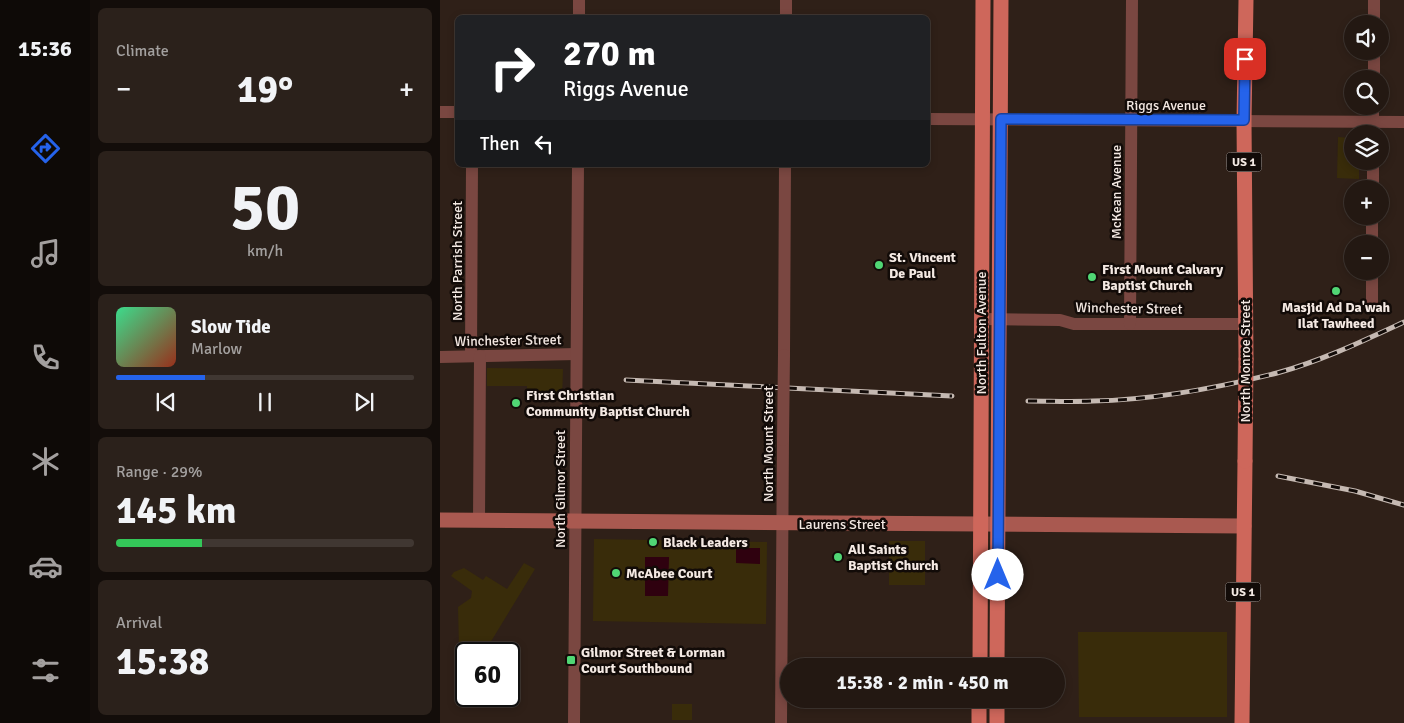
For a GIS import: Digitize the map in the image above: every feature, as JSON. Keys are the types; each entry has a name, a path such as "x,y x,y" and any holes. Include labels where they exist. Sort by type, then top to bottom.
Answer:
{"main road":[{"name":"North Fulton Avenue","path":"980,658 983,0"},
{"name":"North Fulton Avenue","path":"997,658 1001,0"},
{"name":"North Monroe Street","path":"1242,723 1246,359 1244,120 1246,0"},
{"path":"979,723 980,708"},
{"path":"997,708 997,723"}],"street":[{"path":"579,0 579,15"},
{"path":"786,0 786,15"},
{"name":"McKean Avenue","path":"1130,324 1132,0"},
{"path":"1374,0 1374,15"},
{"path":"440,112 455,112"},
{"name":"Riggs Avenue","path":"930,119 1244,120 1344,126"},
{"name":"Riggs Avenue","path":"1388,125 1404,122"},
{"name":"North Parrish Street","path":"472,167 479,521"},
{"name":"North Gilmor Street","path":"574,723 578,167"},
{"name":"North Mount Street","path":"781,723 785,167"},
{"path":"1372,280 1372,304"},
{"name":"Winchester Street","path":"982,319 1060,320 1074,324 1246,324"},
{"name":"Winchester Street","path":"440,357 576,354"},
{"name":"Laurens Street","path":"440,520 1244,526"}],"shaded area":[{"path":"1338,137 1344,137 1344,170 1359,170 1359,179 1337,178"},
{"path":"487,368 563,369 562,400 527,400 527,386 487,386"},
{"path":"594,539 767,542 766,624 593,621"},
{"path":"889,541 925,541 925,585 889,585"},
{"path":"736,548 760,548 760,564 736,563"},
{"path":"645,557 669,557 668,596 645,596"},
{"path":"524,563 535,569 491,642 459,642 458,607 471,598 472,591 451,576 454,572 464,568 483,580 486,576 507,589"},
{"path":"1078,632 1227,632 1227,717 1079,717"},
{"path":"672,704 692,704 692,720 672,720"}],"railway":[{"path":"1028,401 1116,400 1185,392 1232,384 1310,363 1404,322"},
{"path":"626,380 952,396"},
{"path":"1278,476 1355,491 1404,505"}],"place":[{"name":"St. Vincent De Paul","path":"879,265"},
{"name":"First Mount Calvary Baptist Church","path":"1092,277"},
{"name":"Masjid Ad Da'wah Ilat Tawheed","path":"1336,291"},
{"name":"First Christian Community Baptist Church","path":"516,403"},
{"name":"Black Leaders","path":"653,542"},
{"name":"All Saints Baptist Church","path":"838,557"},
{"name":"McAbee Court","path":"616,573"},
{"name":"Gilmor Street & Lorman Court Southbound","path":"571,660"}],"route":[{"path":"998,575 1001,119 1244,120 1245,59"}]}
